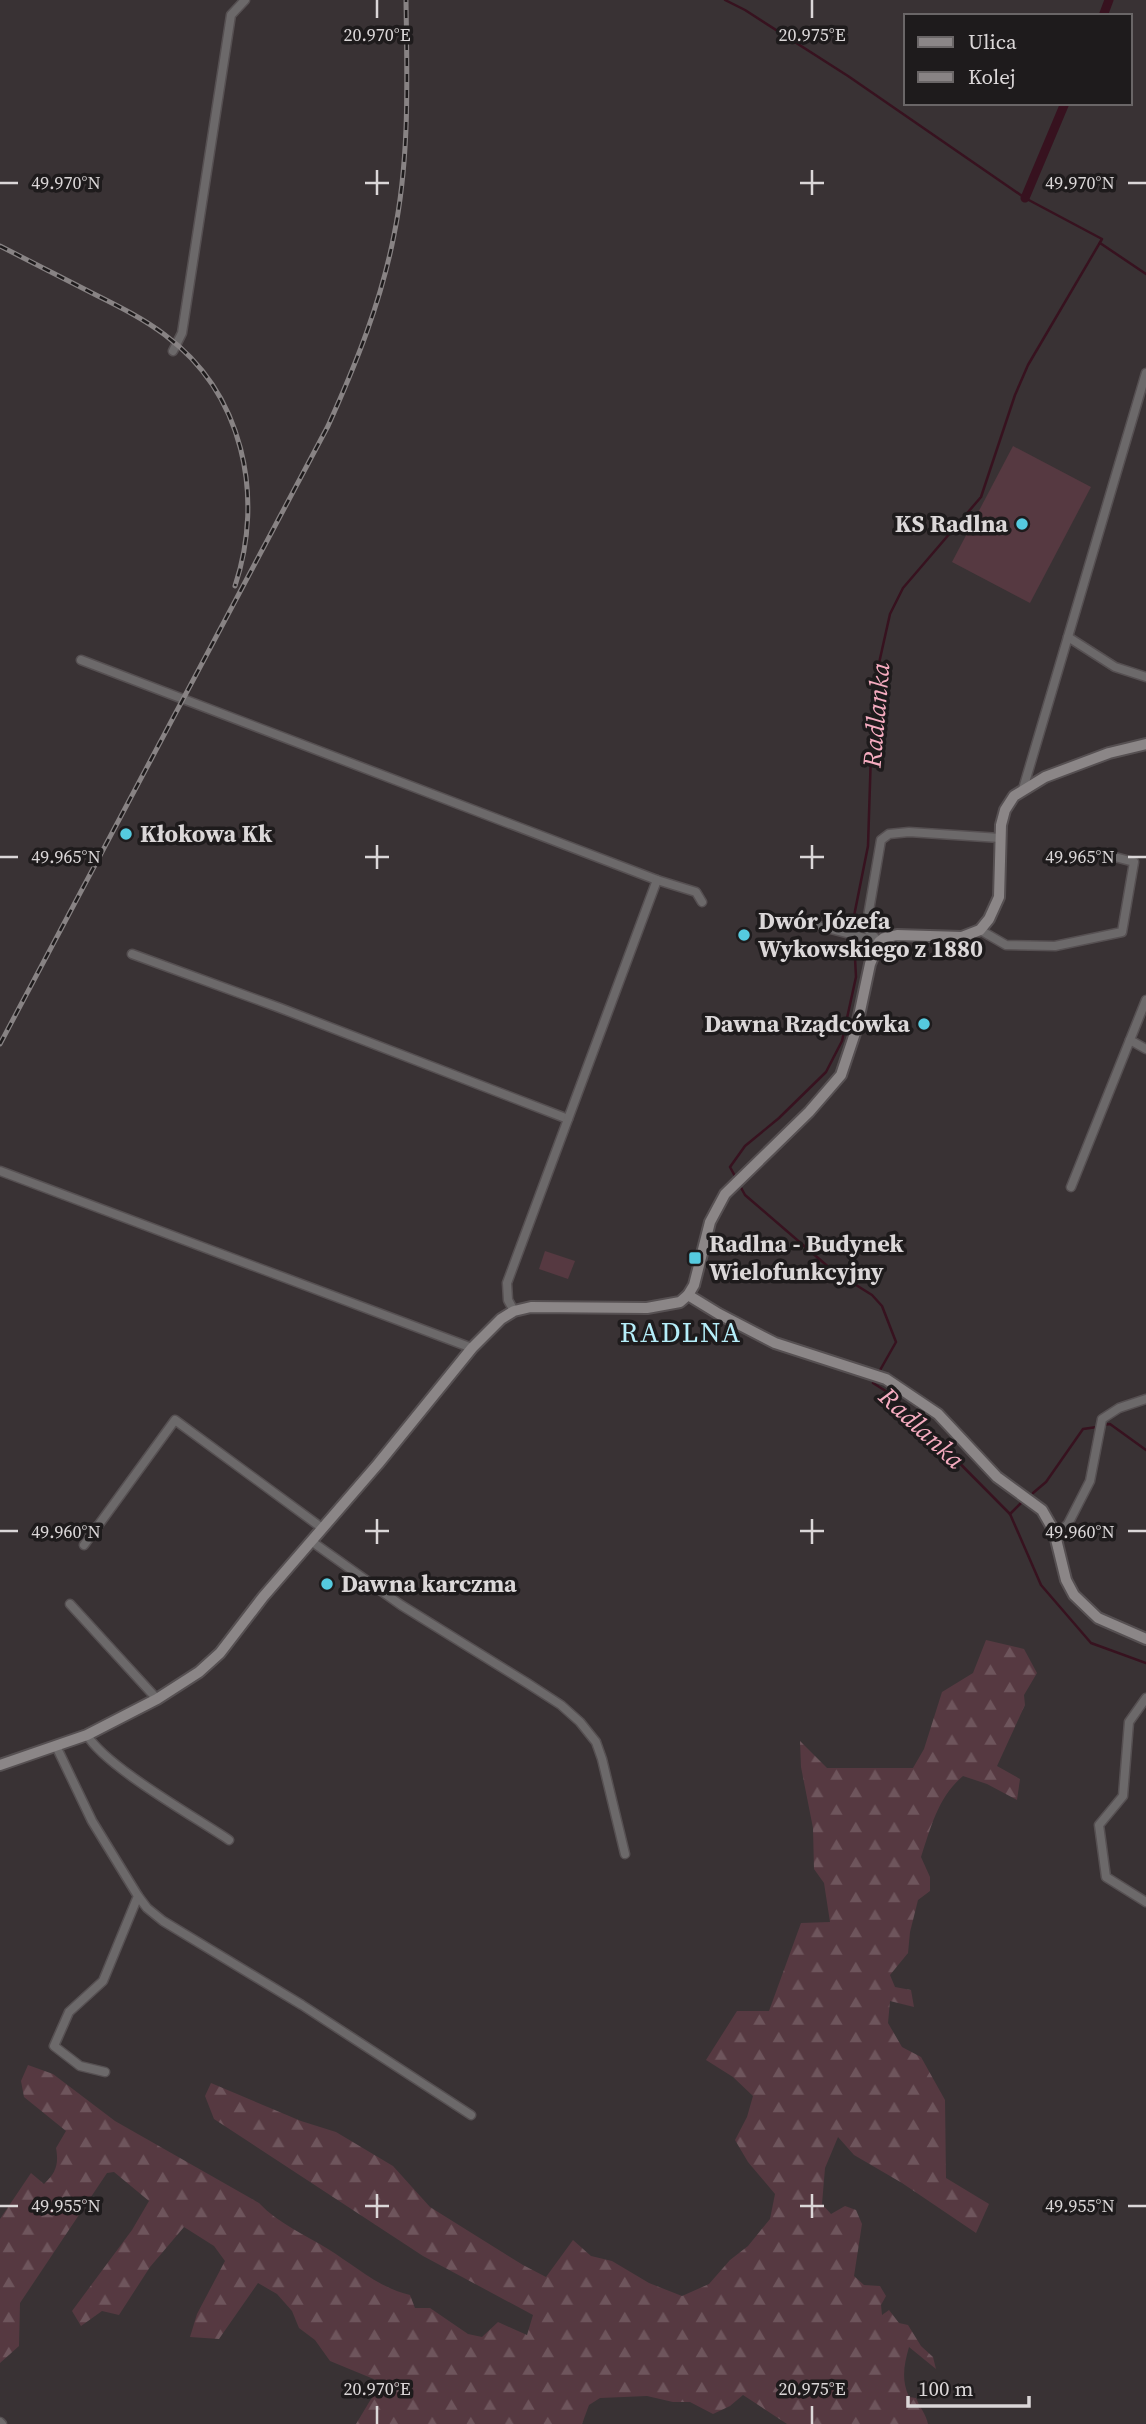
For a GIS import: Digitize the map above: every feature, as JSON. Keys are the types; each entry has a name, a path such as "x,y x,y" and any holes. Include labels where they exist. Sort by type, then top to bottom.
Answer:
{"street":[{"path":"173,351 182,333 231,15 245,0"},
{"path":"1023,789 1146,373"},
{"path":"1068,637 1115,667 1146,677"},
{"path":"81,660 657,880 696,892 702,901"},
{"path":"0,1765 86,1735 157,1699 200,1672 220,1653 263,1597 378,1464 472,1348 501,1319 514,1311 548,1306 647,1308 680,1302 688,1295 694,1285 710,1222 719,1203 731,1186 809,1112 841,1075 856,1030 870,964 879,942 897,935 962,937 980,930 989,919 999,897 1000,838 1005,810 1014,796 1045,777 1109,753 1146,744"},
{"path":"879,942 866,929 881,840 889,834 909,832 1000,838"},
{"path":"980,930 1006,945 1055,946 1122,932 1134,862 1111,856"},
{"path":"514,1311 508,1300 507,1283 657,880"},
{"path":"820,926 854,933 879,942"},
{"path":"132,954 568,1119"},
{"path":"1071,1187 1146,1000"},
{"path":"1130,1040 1146,1049"},
{"path":"0,1171 472,1348"},
{"path":"688,1295 775,1343 877,1376 938,1414 997,1476 1042,1510 1054,1531 1066,1580 1074,1595 1098,1618 1146,1639"},
{"path":"1054,1531 1063,1529 1068,1524 1090,1481 1102,1419 1119,1408 1146,1399"},
{"path":"84,1545 176,1420 322,1528"},
{"path":"311,1541 401,1605 527,1682 561,1705 580,1722 596,1742 602,1759 625,1854"},
{"path":"70,1604 157,1699"},
{"path":"1146,1698 1129,1722 1123,1796 1099,1825 1106,1877 1146,1902"},
{"path":"86,1735 96,1749 134,1778 229,1840"},
{"path":"56,1746 92,1821 147,1908 163,1922 302,2005 471,2115"},
{"path":"105,2072 80,2066 54,2046 69,2011 103,1981 138,1896"}],"green space":[{"name":"KS Radlna","path":"1013,446 1091,487 1030,603 952,562"},
{"path":"545,1251 575,1261 568,1279 539,1269"},
{"path":"986,1640 1024,1649 1037,1673 1024,1695 1025,1705 997,1766 1020,1779 1017,1800 987,1784 963,1776 941,1803 921,1857 930,1877 930,1891 918,1900 908,1953 890,1975 895,1987 911,1990 914,2007 890,2001 888,2023 902,2047 921,2057 945,2100 946,2178 989,2204 976,2233 902,2183 854,2155 838,2137 825,2168 822,2204 831,2214 845,2206 856,2210 862,2224 854,2276 864,2285 880,2286 886,2296 881,2305 882,2315 889,2310 899,2323 908,2325 921,2346 933,2357 936,2369 909,2347 904,2372 909,2397 916,2398 928,2424 787,2424 743,2395 730,2406 713,2414 690,2402 673,2402 647,2396 600,2398 589,2405 582,2424 356,2424 374,2394 376,2380 330,2361 315,2340 299,2328 292,2311 277,2294 258,2283 219,2339 190,2337 197,2314 225,2261 214,2246 184,2227 150,2267 119,2315 102,2311 81,2326 72,2311 132,2230 149,2201 114,2172 107,2173 20,2303 19,2346 0,2363 0,2219 31,2173 44,2184 51,2176 57,2164 56,2148 66,2131 24,2097 21,2081 28,2065 53,2074 115,2121 259,2203 283,2223 377,2282 410,2295 415,2308 430,2308 468,2334 482,2337 498,2322 527,2335 533,2315 423,2256 214,2119 205,2096 211,2083 301,2121 336,2132 393,2166 430,2207 546,2277 573,2240 591,2256 612,2261 649,2283 682,2296 709,2284 730,2260 748,2246 770,2219 775,2194 748,2162 735,2140 747,2117 753,2096 733,2077 706,2060 737,2011 769,2011 801,1923 830,1922 824,1883 814,1869 813,1828 801,1767 800,1741 827,1768 913,1768 924,1749 942,1692 973,1673"}],"waterway":[{"name":"Radlanka","path":"725,0 848,76 1025,198 1102,239 1028,365 1015,395 981,497 903,588 890,614 873,690 868,846 853,921 854,932"},
{"path":"1104,14 1109,0"},
{"path":"1025,198 1064,105"},
{"path":"1100,243 1146,274"},
{"name":"Radlanka","path":"736,1178 730,1167 745,1146 779,1118 826,1072 842,1041 856,977 854,939"},
{"name":"Radlanka","path":"739,1184 745,1195 832,1270 872,1295 882,1306 896,1342 879,1372"},
{"path":"876,1378 873,1383 892,1395 1010,1514 1041,1585 1091,1643 1146,1663"},
{"path":"1103,1425 1110,1424 1146,1450"},
{"path":"1033,1493 1046,1482 1083,1429 1097,1427"},
{"path":"1010,1514 1021,1503"}],"railway":[{"path":"0,1044 328,426 358,356 389,260 399,206 406,118 406,0"},
{"path":"0,246 149,324 192,359 213,386 229,416 240,448 247,482 248,517 244,552 235,586"}],"place":[{"name":"KS Radlna","path":"1022,524"},
{"name":"Kłokowa Kk","path":"126,834"},
{"name":"Dwór Józefa Wykowskiego z 1880","path":"744,935"},
{"name":"Dawna Rządcówka","path":"924,1024"},
{"name":"Radlna - Budynek Wielofunkcyjny","path":"695,1258"},
{"name":"Dawna karczma","path":"327,1584"}],"district":[{"name":"RADLNA","path":"681,1332"}]}
